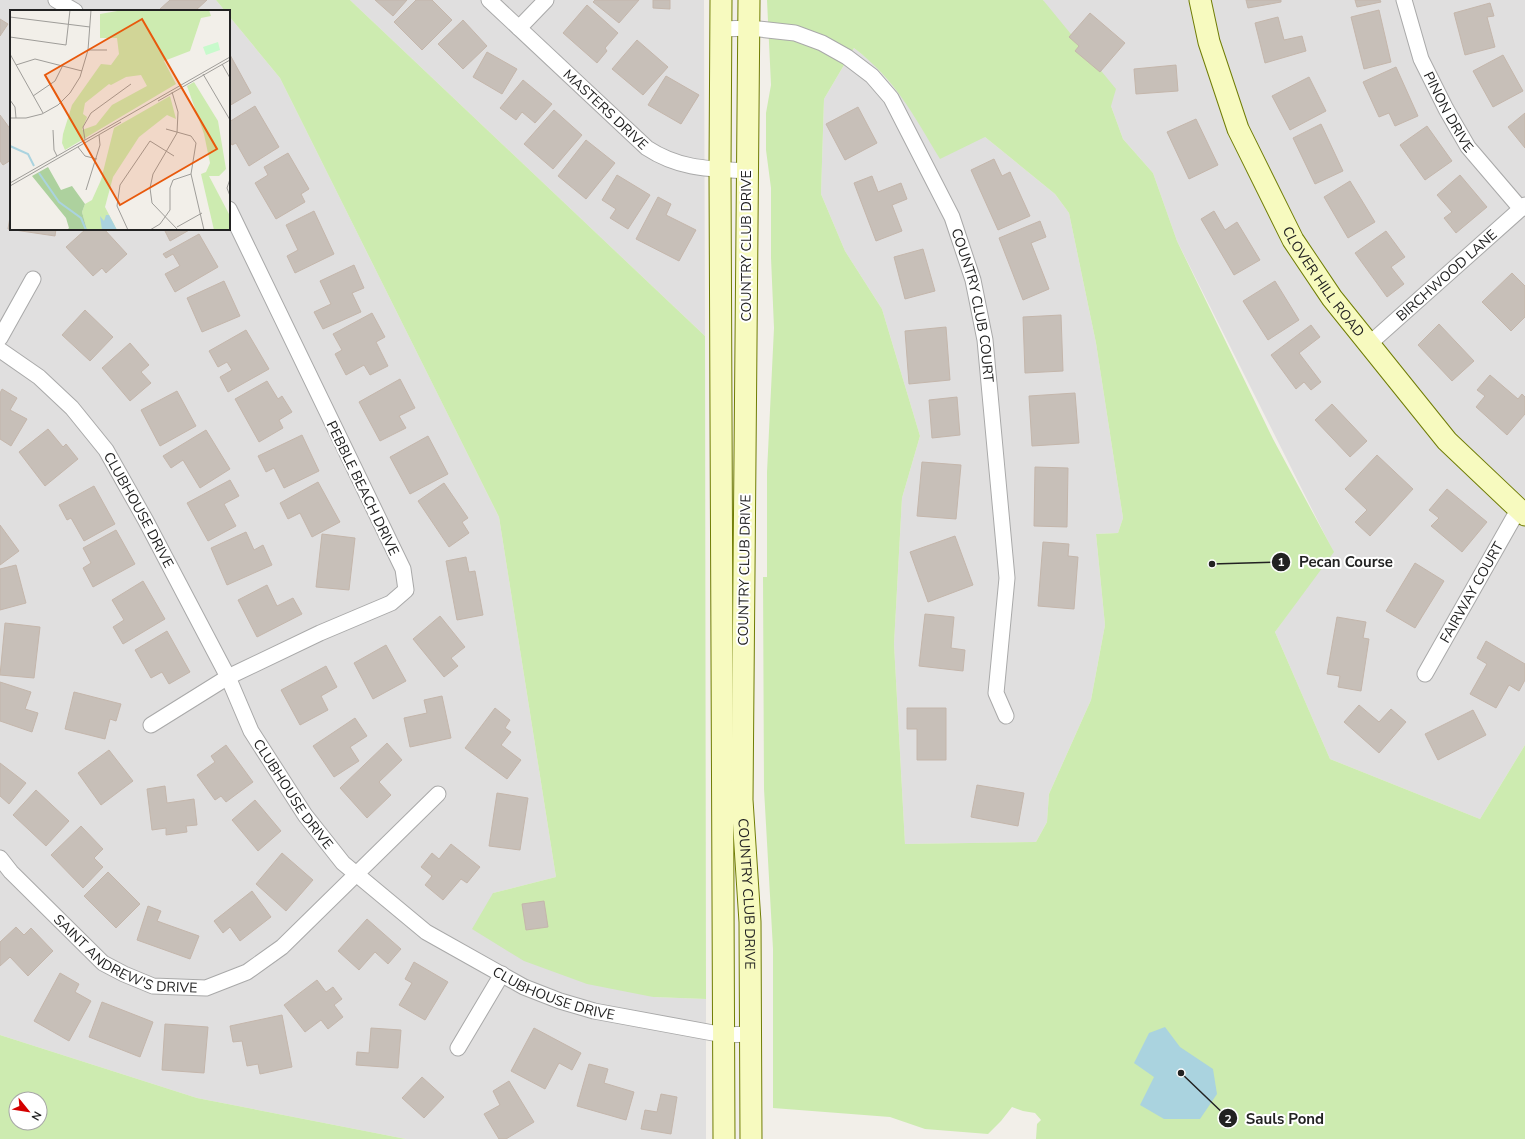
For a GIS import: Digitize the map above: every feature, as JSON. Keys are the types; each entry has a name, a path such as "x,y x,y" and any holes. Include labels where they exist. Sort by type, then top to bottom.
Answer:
{"main road":[{"name":"COUNTRY CLUB DRIVE","path":"721,0 720,170 724,1139"},
{"name":"COUNTRY CLUB DRIVE","path":"749,0 750,28 747,171 742,800 750,922 751,1139"},
{"name":"CLOVER HILL ROAD","path":"1200,0 1209,42 1238,129 1293,240 1332,298 1368,345 1447,441 1521,513"}],"street":[{"name":"MASTERS DRIVE","path":"489,0 647,148 662,158 683,166 747,171"},
{"path":"519,28 546,0"},
{"name":"PINON DRIVE","path":"1404,0 1421,59 1446,109 1468,147 1523,207"},
{"name":"COUNTRY CLUB COURT","path":"722,30 750,28 795,33 822,43 847,57 872,76 891,98 952,218 973,280 985,340 1007,578 996,693 1006,716"},
{"name":"BIRCHWOOD LANE","path":"1368,345 1523,207"},
{"name":"PEBBLE BEACH DRIVE","path":"228,677 320,633 391,603 406,590 403,569 230,211"},
{"path":"0,338 33,279"},
{"name":"CLUBHOUSE DRIVE","path":"0,350 39,377 72,408 106,450 146,521 228,677 251,731 300,808 343,863 426,932 524,987 560,1001 594,1011 724,1035 751,1034"},
{"name":"FAIRWAY COURT","path":"1425,674 1521,513"},
{"path":"151,725 228,677"},
{"name":"SAINT ANDREW'S DRIVE","path":"0,858 6,876 104,963 124,974 153,986 186,989 206,988 248,972 282,947 438,794"},
{"path":"458,1048 502,974"}],"shaded area":[{"path":"0,0 216,0 224,10 10,10 10,230 230,230 230,17 280,78 499,517 556,877 493,893 653,997 706,999 706,1139 406,1139 197,1098 0,1035"},
{"path":"350,0 704,0 705,336"},
{"path":"1043,0 1525,0 1525,745 1480,819 1330,759 1275,632 1333,551 1177,241 1153,173 1123,139 1111,106"},
{"path":"854,48 873,63 902,96 985,137 1055,194 1069,213 1096,343 1123,518 1118,533 1096,534 1105,625 1091,700 1049,794 1047,822 1036,842 905,844 894,644 902,498 920,436 882,309 845,251 821,194 824,99"}],"green space":[{"path":"216,0 350,0 705,336 706,999 653,997 587,984 524,961 472,929 493,893 556,877 499,517 280,78 230,17 230,10 224,10"},
{"path":"767,0 1043,0 1116,89 1111,106 1123,139 1153,173 1177,241 1273,439 1334,552 1275,632 1330,759 1480,819 1525,745 1525,1139 1036,1139 1037,1124 1041,1120 1035,1113 1012,1107 988,1134 925,1129 890,1117 773,1108 773,949 764,789 763,577 767,577 767,472 774,328 771,258 771,188 766,150 766,113 771,85","holes":["854,48 882,73 903,99 940,159 985,137 1055,194 1069,213 1096,343 1123,518 1118,533 1096,534 1105,625 1091,700 1049,794 1047,822 1036,842 905,844 894,644 902,498 920,436 882,309 845,251 821,194 824,99"]},
{"path":"0,1035 197,1098 406,1139 0,1139"}],"water":[{"path":"1165,1027 1180,1047 1213,1069 1217,1094 1200,1119 1164,1119 1140,1105 1154,1077 1134,1063 1149,1033"}],"building":[{"path":"170,0 207,0 196,10 160,9"},
{"path":"375,0 407,0 393,16"},
{"path":"416,0 432,0 452,20 422,50 394,22"},
{"path":"595,0 639,0 619,23 593,2"},
{"path":"653,0 670,0 670,9 653,8"},
{"path":"1246,0 1281,0 1281,2 1248,8"},
{"path":"1355,0 1380,0 1381,2 1357,7"},
{"path":"1490,3 1494,16 1487,17 1495,47 1465,55 1454,13"},
{"path":"587,5 618,33 605,48 607,51 597,63 563,33"},
{"path":"1379,10 1391,62 1364,69 1351,17"},
{"path":"1090,13 1125,43 1100,72 1075,51 1079,46 1069,37"},
{"path":"1278,17 1284,40 1302,36 1306,51 1265,63 1255,23"},
{"path":"0,19 8,24 0,36"},
{"path":"463,20 487,46 463,69 438,44"},
{"path":"637,40 668,67 643,95 612,69"},
{"path":"487,52 517,69 502,94 473,77"},
{"path":"230,55 251,93 230,105"},
{"path":"1503,55 1523,91 1493,107 1473,71"},
{"path":"1176,65 1178,91 1136,94 1134,69"},
{"path":"1396,67 1418,116 1395,126 1389,113 1379,117 1363,82"},
{"path":"666,76 699,95 681,124 648,105"},
{"path":"1309,77 1326,111 1290,130 1272,96"},
{"path":"523,80 552,104 535,123 522,112 516,120 500,108"},
{"path":"255,106 279,147 249,166 236,143 232,145 230,142 230,121"},
{"path":"858,107 877,143 845,160 826,124"},
{"path":"554,110 582,135 553,169 524,144"},
{"path":"1525,113 1525,148 1508,127"},
{"path":"0,115 10,129 10,161 3,165 0,161"},
{"path":"1196,119 1218,165 1189,179 1167,132"},
{"path":"1321,124 1343,171 1315,184 1293,138"},
{"path":"1427,126 1452,161 1425,180 1400,145"},
{"path":"586,140 615,163 586,199 558,176"},
{"path":"288,153 309,189 301,194 305,202 276,219 255,183 268,175 264,167"},
{"path":"994,159 1002,176 1010,172 1030,216 998,230 971,170"},
{"path":"617,175 650,195 628,229 610,218 616,209 602,200"},
{"path":"1460,175 1487,207 1456,233 1444,218 1452,212 1437,195"},
{"path":"872,176 878,192 901,183 907,199 892,205 902,231 876,241 854,183"},
{"path":"1350,181 1375,222 1348,238 1324,197"},
{"path":"658,197 671,204 666,215 696,230 679,261 636,239"},
{"path":"314,211 334,254 295,273 287,256 298,250 286,225"},
{"path":"1214,211 1225,230 1237,222 1260,260 1234,275 1201,219"},
{"path":"10,217 10,229 8,229"},
{"path":"1040,221 1046,237 1031,243 1049,289 1023,300 999,238"},
{"path":"15,230 56,230 55,236"},
{"path":"85,230 105,230 127,254 106,273 102,268 93,276 66,247"},
{"path":"164,230 189,230 170,241"},
{"path":"1386,231 1405,257 1391,267 1404,284 1387,297 1355,253"},
{"path":"199,234 218,267 175,292 165,274 180,266 173,254 166,258 163,254"},
{"path":"923,249 935,291 905,299 894,257"},
{"path":"354,265 364,288 352,293 361,312 323,329 314,312 331,304 320,281"},
{"path":"1512,273 1525,286 1525,317 1511,331 1482,302"},
{"path":"224,281 240,316 202,332 187,298"},
{"path":"1275,281 1299,320 1268,340 1243,301"},
{"path":"85,310 113,337 90,361 62,335"},
{"path":"372,313 385,337 376,342 388,366 370,375 364,365 346,375 335,354 342,350 333,334"},
{"path":"1061,315 1063,371 1025,373 1023,317"},
{"path":"1439,324 1474,361 1452,381 1418,345"},
{"path":"1311,325 1320,337 1299,353 1321,382 1311,390 1304,382 1296,389 1271,355"},
{"path":"946,327 950,380 909,384 905,331"},
{"path":"246,330 269,369 228,392 220,377 232,370 227,362 218,367 209,351"},
{"path":"130,343 149,365 141,372 151,383 130,401 102,368"},
{"path":"1490,375 1518,399 1522,394 1525,397 1525,414 1507,435 1476,407 1485,396 1477,390"},
{"path":"400,379 415,408 399,416 406,428 380,441 359,402"},
{"path":"267,381 278,399 282,396 292,412 279,420 283,428 259,442 235,399"},
{"path":"2,389 17,398 10,410 27,419 11,446 0,439 0,393"},
{"path":"177,391 196,426 160,446 141,410"},
{"path":"1075,393 1079,443 1032,446 1029,396"},
{"path":"957,397 960,435 932,438 929,400"},
{"path":"1332,404 1367,441 1350,457 1315,420"},
{"path":"48,429 63,447 66,444 78,459 45,486 19,452"},
{"path":"206,430 230,469 200,488 183,460 171,468 163,456"},
{"path":"302,435 319,471 284,488 274,468 266,472 258,456"},
{"path":"428,436 448,474 410,494 390,457"},
{"path":"1377,455 1413,489 1370,536 1355,522 1367,510 1345,489"},
{"path":"922,462 961,465 956,519 917,516"},
{"path":"1035,467 1068,468 1067,527 1034,526"},
{"path":"230,480 239,496 224,504 236,526 208,541 187,503"},
{"path":"318,482 340,522 312,537 300,513 288,519 280,503"},
{"path":"444,483 468,518 462,522 469,533 449,547 418,501"},
{"path":"94,486 115,524 84,541 71,518 67,520 59,505"},
{"path":"1447,489 1487,522 1462,552 1431,526 1439,518 1429,510"},
{"path":"0,525 19,551 0,565"},
{"path":"116,530 135,564 93,587 83,568 91,563 83,548"},
{"path":"246,532 254,550 263,545 272,565 227,585 211,548"},
{"path":"322,534 355,538 349,590 316,587"},
{"path":"955,536 973,585 928,602 910,552"},
{"path":"1043,542 1069,544 1068,556 1078,557 1074,609 1038,606"},
{"path":"466,557 469,572 475,571 483,615 457,620 446,561"},
{"path":"1415,563 1444,581 1415,628 1386,611"},
{"path":"16,565 26,603 0,610 0,569"},
{"path":"143,581 165,619 123,644 113,627 124,620 112,600"},
{"path":"267,585 277,606 293,598 302,614 257,637 238,600"},
{"path":"925,614 954,617 951,648 965,650 963,671 919,666"},
{"path":"440,616 465,647 451,658 458,666 444,677 413,639"},
{"path":"1337,617 1366,622 1363,638 1369,639 1361,691 1338,687 1340,676 1327,674"},
{"path":"5,623 40,627 34,678 0,675"},
{"path":"167,631 190,672 169,684 162,672 151,678 135,650"},
{"path":"1486,641 1525,664 1525,680 1519,691 1509,685 1496,708 1470,694 1487,664 1477,658"},
{"path":"386,645 406,681 373,699 354,663"},
{"path":"326,666 337,687 321,696 328,710 300,725 281,690"},
{"path":"0,682 31,692 25,709 38,713 32,732 0,721"},
{"path":"74,692 121,704 116,721 110,719 105,739 65,729"},
{"path":"442,696 451,738 410,747 404,718 427,713 424,700"},
{"path":"1359,705 1379,722 1391,709 1406,722 1379,753 1344,722"},
{"path":"495,708 510,720 505,728 511,732 501,745 521,760 507,779 465,748"},
{"path":"907,708 946,708 946,760 917,760 917,729 907,729"},
{"path":"1473,710 1486,735 1438,760 1425,734"},
{"path":"355,718 367,736 350,747 359,761 334,777 313,746"},
{"path":"387,743 402,760 379,782 391,795 367,818 340,788"},
{"path":"226,745 253,782 226,802 221,796 215,800 197,775 215,762 211,756"},
{"path":"109,750 133,781 101,805 78,773"},
{"path":"0,763 26,783 9,804 0,796"},
{"path":"977,785 1024,793 1018,826 971,817"},
{"path":"165,786 167,803 194,799 197,825 186,826 187,832 166,835 166,828 152,830 147,789"},
{"path":"36,790 69,821 46,846 13,815"},
{"path":"497,793 528,798 520,850 489,846"},
{"path":"255,800 281,831 258,851 232,820"},
{"path":"81,826 103,849 94,858 103,867 83,888 51,855"},
{"path":"451,844 480,867 467,883 461,879 443,900 425,885 432,876 421,867 432,853 439,859"},
{"path":"282,853 313,880 286,911 256,884"},
{"path":"108,872 140,904 116,928 84,896"},
{"path":"252,891 271,917 240,941 230,927 223,933 214,921"},
{"path":"544,901 548,927 526,930 522,904"},
{"path":"148,906 161,911 157,921 199,936 190,959 137,940"},
{"path":"367,919 401,949 388,964 375,952 359,970 338,951"},
{"path":"16,927 24,935 31,928 53,951 28,976 10,957 0,966 0,942"},
{"path":"414,962 448,982 425,1020 399,1005 412,983 405,979"},
{"path":"60,973 79,984 75,992 91,1001 69,1041 34,1021"},
{"path":"317,980 326,992 333,987 342,999 334,1005 343,1017 328,1029 321,1020 305,1032 284,1005"},
{"path":"102,1002 153,1022 140,1057 89,1037"},
{"path":"282,1015 292,1067 260,1074 258,1064 247,1066 242,1041 233,1042 230,1026"},
{"path":"165,1024 208,1027 204,1073 162,1070"},
{"path":"371,1028 401,1030 398,1068 356,1065 357,1052 369,1053"},
{"path":"534,1028 581,1053 572,1070 559,1063 545,1089 511,1071"},
{"path":"589,1064 608,1069 604,1083 634,1092 626,1120 577,1106"},
{"path":"422,1077 444,1097 424,1118 402,1098"},
{"path":"509,1081 534,1122 506,1139 499,1139 484,1114 500,1105 493,1091"},
{"path":"661,1094 677,1097 671,1134 641,1129 645,1110 657,1112"}],"place":[{"name":"Pecan Course","path":"1212,564"},
{"name":"Sauls Pond","path":"1181,1073"}]}
